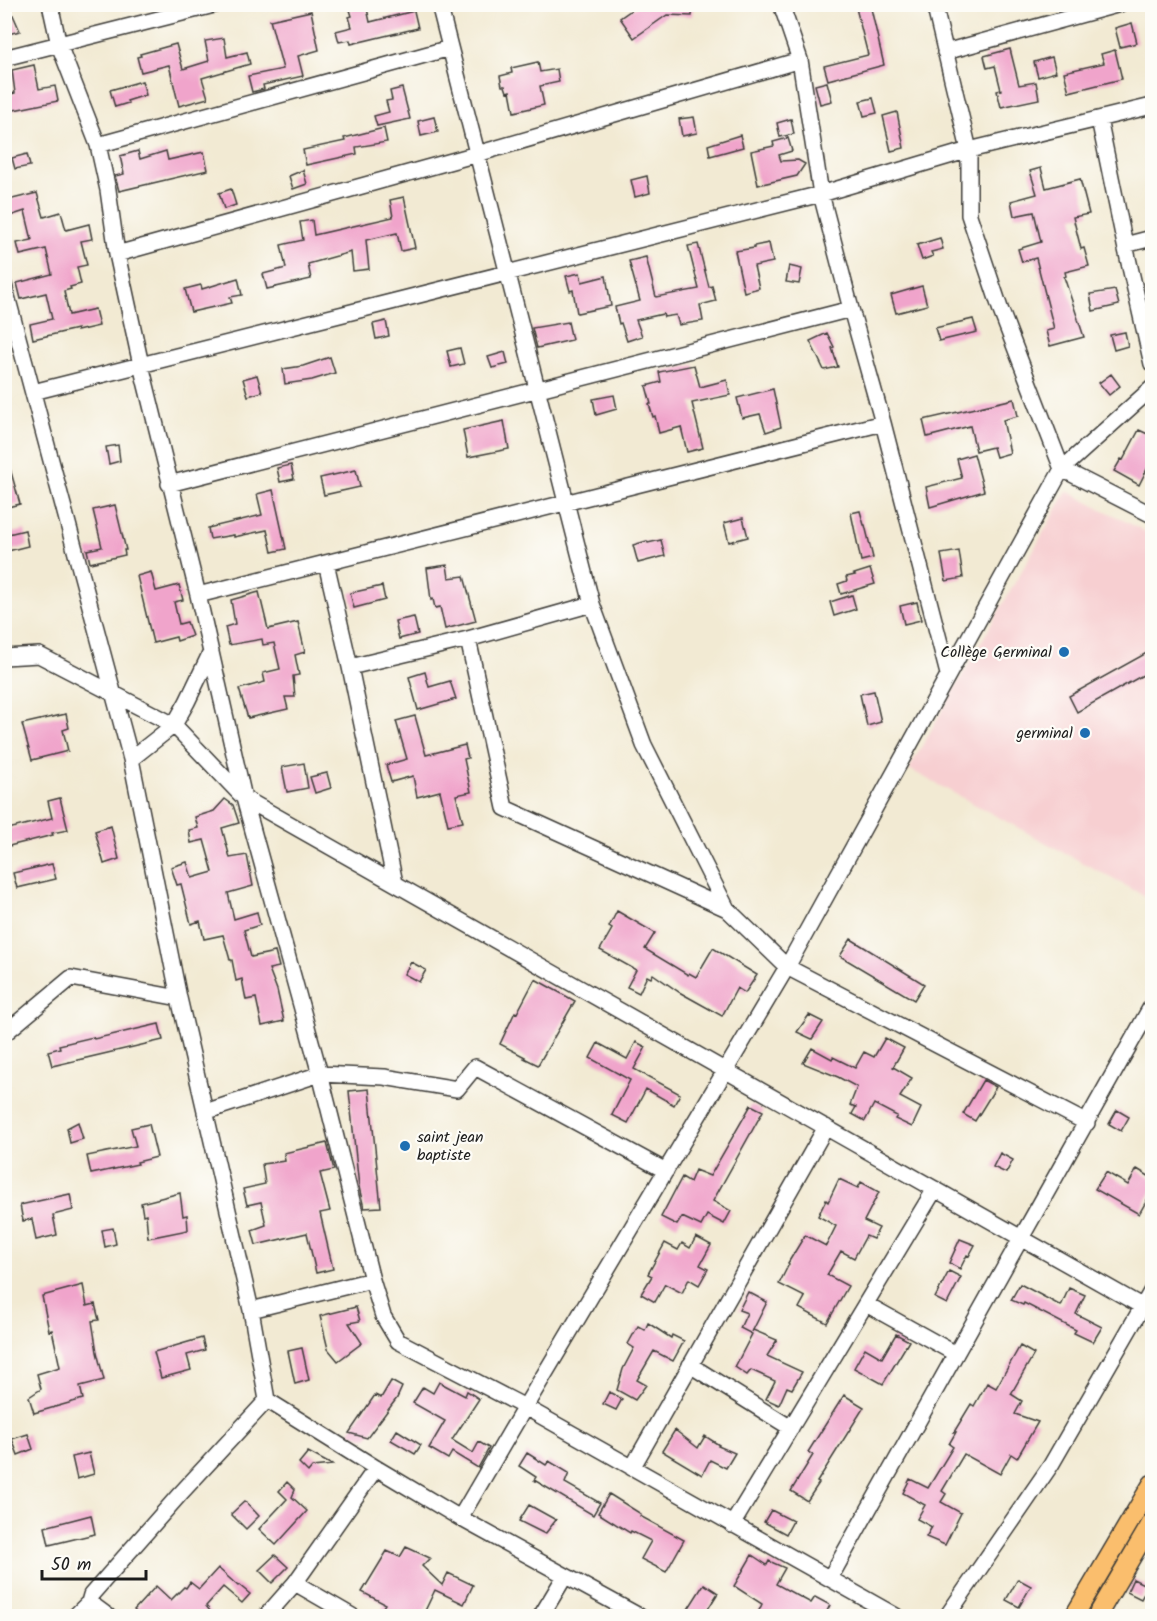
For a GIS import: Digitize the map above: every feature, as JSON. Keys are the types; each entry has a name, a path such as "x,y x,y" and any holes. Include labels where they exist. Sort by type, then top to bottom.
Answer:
{"main road":[{"path":"1074,1617 1152,1484"},
{"path":"1097,1617 1152,1522"}],"street":[{"path":"50,4 59,45 98,146 108,190 117,254 141,365 198,595 244,798 320,1074 383,1316 398,1341 525,1407 896,1617"},
{"path":"4,58 218,4"},
{"path":"439,4 592,604 644,745 727,909 787,967 1087,1123"},
{"path":"781,4 800,60 821,194 948,674"},
{"path":"934,4 969,150 969,215 1001,311 1062,469 1152,515"},
{"path":"945,52 1120,4"},
{"path":"98,146 450,48"},
{"path":"117,254 477,154 800,60"},
{"path":"33,392 821,194 969,150 1152,106"},
{"path":"1099,119 1152,364"},
{"path":"1125,245 1152,238"},
{"path":"4,285 131,759 179,998 251,1310 267,1400 460,1518 639,1617"},
{"path":"169,484 851,309"},
{"path":"460,1518 787,967 1062,469 1152,388"},
{"path":"198,595 883,423"},
{"path":"326,563 350,667 394,883"},
{"path":"350,667 468,639 592,604"},
{"path":"468,639 505,808 727,909"},
{"path":"131,759 174,725 211,652"},
{"path":"4,657 39,655 174,725 244,798 1148,1309"},
{"path":"4,1034 71,978 179,998"},
{"path":"830,1578 1152,1005"},
{"path":"205,1112 320,1074 384,1077 457,1089 475,1067 666,1171"},
{"path":"632,1468 826,1127"},
{"path":"732,1525 935,1189"},
{"path":"251,1310 372,1280"},
{"path":"948,1617 1051,1465 1148,1309 1152,1290"},
{"path":"866,1304 956,1354"},
{"path":"690,1365 791,1428"},
{"path":"75,1617 89,1602 91,1595 172,1503 267,1400"},
{"path":"266,1617 295,1583 376,1468"},
{"path":"540,1617 564,1576"},
{"path":"295,1583 351,1617"},
{"path":"89,1602 108,1617"}],"shaded area":[{"name":"Collège Germinal","path":"1067,491 1152,535 1152,900 909,769"}],"building":[{"path":"366,4 370,22 414,11 418,28 351,44 350,40 339,42 336,31 352,27 349,17 352,16 350,10"},
{"path":"640,4 693,4 692,16 667,15 634,38 620,18"},
{"path":"855,4 870,4 884,65 828,80 824,66 868,55"},
{"path":"311,11 319,50 298,56 303,76 263,85 264,89 252,92 248,76 283,69 270,20"},
{"path":"13,15 20,31 4,35 4,18"},
{"path":"1132,23 1137,43 1120,47 1115,28"},
{"path":"224,38 227,57 247,52 250,64 202,78 208,98 179,106 169,65 141,72 137,57 141,56 140,54 176,44 183,69 209,61 205,41"},
{"path":"1010,49 1019,85 1036,82 1039,99 1001,107 997,91 1001,90 995,66 987,68 984,56"},
{"path":"1115,50 1122,79 1069,92 1064,72 1104,63 1101,54"},
{"path":"1052,57 1056,72 1038,77 1034,62"},
{"path":"538,62 540,72 557,69 559,82 540,86 544,105 514,112 510,91 507,92 505,86 502,86 500,76 512,73 511,68"},
{"path":"34,65 39,89 55,86 58,101 4,112 4,96 15,93 12,70"},
{"path":"142,81 146,95 115,107 110,90"},
{"path":"827,82 832,101 820,104 815,85"},
{"path":"402,88 410,119 377,126 374,116 389,112 386,101 392,100 390,91"},
{"path":"873,98 877,113 864,116 860,101"},
{"path":"897,112 904,148 891,151 883,116"},
{"path":"434,117 438,132 421,136 418,121"},
{"path":"694,117 697,133 682,136 679,119"},
{"path":"791,119 794,134 780,137 777,123"},
{"path":"384,128 387,142 356,147 357,154 306,165 303,150 345,141 344,138"},
{"path":"740,135 743,147 710,156 708,145"},
{"path":"788,138 792,151 779,155 781,161 798,160 805,164 797,176 758,185 751,151 774,146 773,142"},
{"path":"138,151 140,159 166,151 168,160 204,152 208,170 119,191 115,176 124,174 120,156"},
{"path":"27,154 30,166 15,169 12,158"},
{"path":"1041,168 1046,188 1080,179 1089,214 1073,217 1081,249 1084,248 1089,266 1065,272 1064,277 1084,337 1050,346 1046,331 1054,329 1036,258 1022,262 1018,249 1041,242 1034,212 1014,216 1011,201 1037,194 1030,171"},
{"path":"303,170 307,184 293,189 289,176"},
{"path":"647,176 650,193 635,197 631,180"},
{"path":"231,189 236,205 224,209 219,193"},
{"path":"37,193 44,217 61,212 66,230 89,224 92,239 81,241 87,265 77,267 81,284 64,291 69,315 95,309 99,326 33,339 30,324 52,319 46,293 21,299 17,283 52,274 46,249 20,255 17,243 32,240 25,211 4,218 4,201"},
{"path":"404,197 415,248 401,251 397,233 366,240 369,269 353,271 351,252 308,264 311,279 267,289 263,274 286,268 281,245 303,240 300,222 312,220 314,235 393,217 390,200"},
{"path":"940,238 943,249 931,252 933,256 922,260 917,245"},
{"path":"769,243 773,262 754,266 759,288 744,292 735,251"},
{"path":"698,244 709,287 712,286 716,301 700,305 703,321 679,325 676,315 664,317 663,314 636,320 642,336 627,341 621,323 619,324 615,307 640,301 629,261 646,257 656,297 699,289 688,246"},
{"path":"789,266 802,269 799,284 786,282"},
{"path":"580,273 582,282 606,276 611,306 577,313 573,290 570,291 566,276"},
{"path":"238,278 242,295 230,297 232,303 191,312 185,289 201,285 202,289"},
{"path":"922,286 927,305 896,313 891,295"},
{"path":"1115,290 1119,305 1093,311 1090,294"},
{"path":"973,319 977,332 939,341 935,328"},
{"path":"386,321 389,336 376,339 373,324"},
{"path":"568,322 572,340 537,348 532,328"},
{"path":"1125,332 1128,346 1114,350 1110,335"},
{"path":"827,333 834,347 832,348 838,367 824,370 810,341"},
{"path":"460,348 464,364 451,367 447,351"},
{"path":"505,352 508,364 492,368 488,357"},
{"path":"330,357 335,373 312,380 285,384 283,369 303,366"},
{"path":"694,365 700,387 727,380 730,395 692,403 703,448 687,452 681,427 659,433 649,404 651,404 646,386 661,382 659,372"},
{"path":"1111,374 1120,386 1109,395 1099,383"},
{"path":"257,375 262,392 248,396 243,379"},
{"path":"773,389 781,427 766,432 760,414 742,418 737,398"},
{"path":"614,395 617,409 596,415 593,399"},
{"path":"1014,399 1018,416 1003,420 1010,453 996,457 993,447 976,451 970,426 927,437 923,420"},
{"path":"504,421 509,449 468,457 463,430"},
{"path":"1139,430 1152,436 1152,459 1139,485 1114,471 1121,459 1123,460"},
{"path":"118,445 120,461 109,464 106,447"},
{"path":"974,454 984,491 930,507 926,487 962,478 957,459"},
{"path":"4,465 9,465 20,504 4,508"},
{"path":"291,465 294,479 280,482 277,468"},
{"path":"356,470 360,487 324,495 320,478"},
{"path":"273,490 286,549 272,552 267,530 210,539 208,528 262,515 257,494"},
{"path":"115,505 126,550 124,550 125,555 90,563 87,550 102,547 93,510"},
{"path":"860,511 873,558 861,561 851,513"},
{"path":"743,518 748,537 729,542 724,523"},
{"path":"25,530 28,546 4,552 4,535"},
{"path":"661,540 665,556 638,563 633,545"},
{"path":"959,551 963,578 946,581 941,554"},
{"path":"447,565 449,578 464,576 476,621 445,629 440,607 435,608 433,599 431,600 427,568"},
{"path":"870,569 875,584 841,594 838,584 847,581 846,577"},
{"path":"151,572 156,591 179,585 183,600 174,602 179,624 187,622 192,636 177,641 176,637 153,643 137,576"},
{"path":"382,586 385,600 354,608 350,593"},
{"path":"259,592 268,629 298,622 305,652 295,655 299,675 293,676 295,697 285,697 288,709 248,718 239,689 265,682 263,673 280,669 274,643 263,645 262,639 229,645 225,627 235,624 231,600"},
{"path":"852,595 856,609 834,616 830,602"},
{"path":"917,602 921,620 904,624 900,606"},
{"path":"414,617 418,634 399,639 395,621"},
{"path":"1152,650 1152,670 1077,712 1069,696"},
{"path":"425,672 429,687 450,681 456,699 418,710 409,677"},
{"path":"874,691 881,722 867,726 860,694"},
{"path":"66,714 69,728 63,730 68,751 32,760 22,724"},
{"path":"415,716 426,755 465,745 468,758 464,759 471,792 456,795 463,822 448,825 440,791 417,797 413,776 391,782 386,765 407,759 396,721"},
{"path":"304,763 308,788 287,792 282,767"},
{"path":"327,773 331,788 315,793 310,777"},
{"path":"60,798 68,830 5,847 4,830 52,818 48,801"},
{"path":"225,799 233,805 239,823 222,828 230,858 247,855 253,886 228,893 234,919 257,912 260,925 244,930 251,957 275,952 279,967 269,969 277,990 284,1021 262,1026 256,998 246,1000 242,979 236,981 232,960 230,960 223,935 204,939 200,921 191,924 181,884 177,885 171,867 187,862 192,878 213,872 204,840 191,843 189,830 198,828 195,817 214,811"},
{"path":"111,826 119,859 104,864 95,831"},
{"path":"52,864 56,879 17,888 13,873"},
{"path":"617,911 655,933 645,949 688,975 689,973 696,977 713,948 757,975 745,993 737,988 722,1016 679,992 653,974 651,978 647,976 639,993 627,987 636,970 600,950 612,929 609,927"},
{"path":"851,939 924,984 914,1000 840,956"},
{"path":"411,962 426,970 419,982 404,974"},
{"path":"535,979 575,1001 538,1065 500,1044 515,1012 517,1013"},
{"path":"809,1015 823,1022 812,1039 797,1032"},
{"path":"159,1024 163,1040 52,1066 48,1051 60,1048 59,1045"},
{"path":"885,1038 904,1048 893,1067 912,1078 900,1097 921,1108 912,1127 895,1119 897,1116 874,1104 865,1121 852,1114 856,1107 850,1105 857,1087 803,1063 812,1048 855,1068 864,1052 874,1057"},
{"path":"636,1042 646,1047 634,1069 680,1094 674,1105 646,1089 628,1123 612,1115 630,1080 590,1058 598,1043 627,1059"},
{"path":"983,1080 996,1087 975,1121 963,1114"},
{"path":"369,1089 381,1207 364,1208 359,1187 349,1091"},
{"path":"751,1105 763,1111 713,1201 731,1211 724,1224 707,1215 701,1226 682,1217 677,1225 661,1217 682,1177 690,1182 695,1170 710,1176"},
{"path":"1117,1110 1129,1117 1121,1131 1109,1124"},
{"path":"78,1122 83,1139 70,1143 67,1128"},
{"path":"149,1124 157,1157 137,1162 138,1164 91,1174 87,1156 136,1146 131,1128"},
{"path":"327,1143 334,1170 320,1173 330,1211 320,1213 333,1269 316,1273 307,1233 256,1245 252,1230 266,1225 261,1202 247,1205 243,1189 265,1184 262,1164 285,1161 284,1153"},
{"path":"1000,1153 1013,1160 1006,1173 993,1167"},
{"path":"1137,1169 1152,1178 1152,1191 1139,1214 1095,1189 1106,1172 1128,1185"},
{"path":"839,1179 858,1188 861,1182 879,1192 864,1221 879,1228 873,1239 866,1236 854,1258 841,1251 827,1275 848,1286 827,1323 799,1308 805,1297 779,1284 788,1263 805,1235 826,1246 836,1226 818,1216"},
{"path":"180,1193 183,1216 187,1215 188,1230 148,1238 146,1214 143,1215 141,1203"},
{"path":"70,1194 73,1210 53,1215 57,1235 36,1240 32,1219 23,1221 20,1205"},
{"path":"113,1228 116,1244 105,1247 102,1230"},
{"path":"696,1237 711,1245 700,1265 708,1269 699,1285 689,1279 682,1293 665,1284 655,1302 641,1294 652,1276 648,1274 665,1243 678,1250 682,1243 690,1248"},
{"path":"960,1239 975,1245 960,1269 949,1263"},
{"path":"949,1271 961,1277 947,1304 935,1298"},
{"path":"1020,1284 1061,1306 1069,1288 1085,1295 1076,1314 1102,1327 1093,1342 1074,1333 1076,1330 1024,1303 1023,1305 1011,1300"},
{"path":"83,1285 87,1306 95,1304 99,1320 92,1321 104,1380 80,1386 83,1399 34,1413 29,1397 41,1389 37,1374 60,1367 52,1330 49,1331 42,1296"},
{"path":"748,1292 767,1302 753,1330 777,1340 767,1356 802,1372 792,1389 787,1387 779,1405 766,1399 775,1381 751,1370 747,1375 735,1367 752,1334 740,1328 747,1313 739,1310"},
{"path":"356,1307 360,1321 349,1323 362,1343 338,1361 328,1349 320,1316"},
{"path":"648,1323 671,1338 672,1335 684,1341 673,1361 654,1351 637,1380 646,1385 635,1400 617,1390 623,1369 634,1348 628,1344 638,1326 645,1330"},
{"path":"896,1334 909,1341 883,1384 854,1368 865,1348 882,1358"},
{"path":"202,1338 205,1350 187,1355 191,1370 161,1378 154,1352"},
{"path":"1020,1346 1034,1354 1011,1394 1022,1401 1015,1414 1038,1422 1017,1458 1011,1454 1000,1474 964,1454 942,1491 946,1494 941,1502 961,1513 945,1545 926,1537 932,1527 917,1519 925,1505 903,1493 910,1479 928,1488 953,1447 949,1444 956,1432 954,1432 971,1404 974,1406 987,1383 996,1388"},
{"path":"302,1348 309,1380 295,1384 288,1351"},
{"path":"391,1381 402,1387 397,1398 367,1438 349,1433 375,1395 381,1398"},
{"path":"439,1382 465,1396 467,1391 479,1399 452,1440 473,1453 479,1442 489,1448 478,1468 452,1452 448,1459 429,1448 445,1421 413,1403 423,1387 433,1393"},
{"path":"609,1392 622,1399 616,1410 603,1404"},
{"path":"844,1395 864,1407 807,1501 791,1491 813,1455 808,1452"},
{"path":"397,1430 421,1445 415,1454 391,1440"},
{"path":"675,1430 698,1448 705,1436 718,1446 735,1453 726,1468 710,1460 702,1475 662,1451"},
{"path":"28,1434 33,1449 18,1455 12,1439"},
{"path":"308,1452 332,1465 312,1467 308,1472 299,1463"},
{"path":"89,1453 94,1474 77,1479 72,1457"},
{"path":"527,1453 546,1465 549,1461 569,1473 565,1483 600,1503 593,1515 534,1480 536,1477 519,1466"},
{"path":"287,1482 295,1490 292,1497 307,1511 276,1545 259,1529 287,1499 279,1491"},
{"path":"609,1494 641,1514 640,1516 684,1540 666,1572 641,1559 651,1541 631,1531 630,1533 598,1513"},
{"path":"245,1501 259,1516 246,1529 231,1514"},
{"path":"529,1505 556,1520 545,1534 519,1521"},
{"path":"771,1510 793,1521 786,1534 764,1522"},
{"path":"91,1515 95,1534 49,1545 45,1527"},
{"path":"406,1547 430,1558 422,1566 442,1585 448,1573 473,1585 464,1604 435,1590 422,1617 396,1617 381,1610 385,1604 362,1592 387,1551 400,1557"},
{"path":"275,1555 288,1567 272,1583 259,1570"},
{"path":"752,1555 767,1565 769,1561 785,1568 776,1584 811,1603 815,1597 830,1605 824,1617 756,1617 762,1604 734,1586"},
{"path":"218,1568 250,1594 242,1603 223,1587 206,1606 215,1617 141,1617 134,1610 156,1586 171,1600 190,1582 199,1589"},
{"path":"1018,1579 1031,1586 1019,1607 1006,1600"},
{"path":"1133,1579 1148,1586 1141,1599 1127,1592"},
{"path":"704,1584 718,1593 703,1617 683,1617"}],"place":[{"name":"Collège Germinal","path":"1064,652"},
{"name":"germinal","path":"1085,733"},
{"name":"saint jean baptiste","path":"405,1146"}]}
